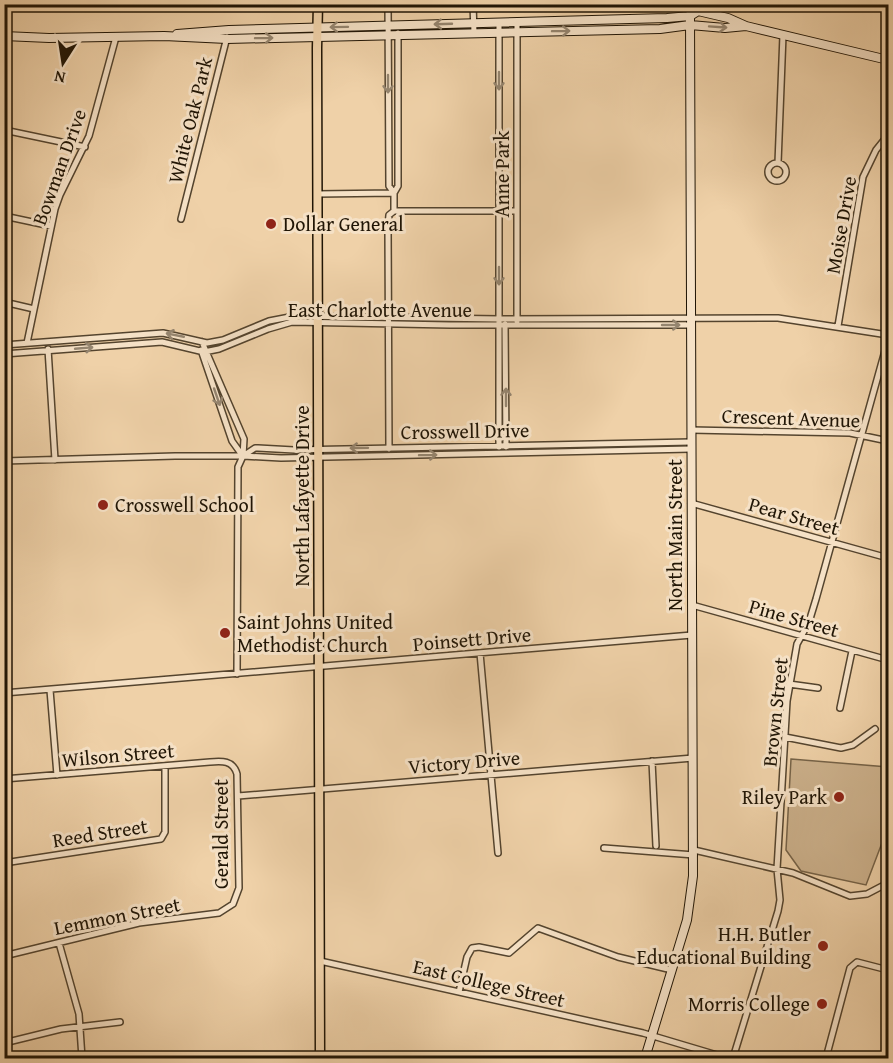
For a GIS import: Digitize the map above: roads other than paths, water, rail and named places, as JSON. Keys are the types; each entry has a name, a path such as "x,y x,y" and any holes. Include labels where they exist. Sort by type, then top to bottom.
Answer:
{"main road":[{"name":"North Lafayette Drive","path":"318,4 320,1059"}],"street":[{"path":"388,4 389,186 394,193"},
{"path":"473,4 474,33"},
{"name":"North Main Street","path":"645,1059 691,899 694,852 690,321 690,20 692,4"},
{"path":"164,36 229,30 398,35 660,29 690,20 698,11 728,18 746,26 888,60"},
{"path":"4,36 49,38 164,36 226,39 388,26 517,22 690,20 725,28 746,26"},
{"name":"Anne Park","path":"517,22 517,322"},
{"name":"Anne Park","path":"499,23 499,211 506,446"},
{"path":"394,211 394,193 398,186 398,26"},
{"name":"White Oak Park","path":"181,219 229,30"},
{"path":"778,163 783,35"},
{"name":"Bowman Drive","path":"27,344 51,226 60,195 85,147 116,37"},
{"path":"4,130 85,147"},
{"name":"Moise Drive","path":"838,327 863,177 876,150 888,135"},
{"path":"317,194 394,193"},
{"path":"389,456 388,219 391,212 517,211"},
{"path":"4,216 51,226"},
{"path":"4,302 34,309"},
{"name":"East Charlotte Avenue","path":"204,352 282,324 318,319 388,317 501,323"},
{"name":"East Charlotte Avenue","path":"4,345 163,333 202,342 223,340 279,318 388,324 778,318 888,335"},
{"name":"Anne Park","path":"500,453 498,446 501,323"},
{"name":"Brown Street","path":"733,1059 780,900 777,869 785,737 789,684 797,644 809,622 888,340"},
{"path":"47,342 55,460"},
{"path":"4,354 162,342 179,344 204,352 244,439 243,456 238,467 237,674"},
{"path":"202,342 232,441 243,456"},
{"name":"Crescent Avenue","path":"691,430 833,432 888,441"},
{"name":"Crosswell Drive","path":"243,456 255,448 389,456 691,445"},
{"name":"Crosswell Drive","path":"4,461 243,456 281,458 389,447 691,445"},
{"path":"500,453 506,446"},
{"name":"Pear Street","path":"692,503 888,558"},
{"name":"Pine Street","path":"692,605 888,660"},
{"name":"Poinsett Drive","path":"4,693 692,635"},
{"path":"840,708 852,651"},
{"path":"480,653 498,853"},
{"path":"789,684 818,688"},
{"path":"50,690 57,775"},
{"path":"785,737 841,748 853,745 874,729"},
{"name":"Victory Drive","path":"238,796 693,758"},
{"name":"Wilson Street","path":"4,780 223,761 233,765"},
{"path":"652,762 656,846"},
{"name":"Gerald Street","path":"233,765 237,774 239,888 233,904"},
{"name":"Reed Street","path":"4,863 161,839 165,832 165,766"},
{"path":"604,848 694,852 777,869 855,897 867,894 888,883"},
{"name":"Lemmon Street","path":"4,956 139,923 219,913 233,904"},
{"path":"459,992 467,957 472,948 479,947 509,953 538,928 618,957 672,970"},
{"path":"59,942 81,1026 82,1059"},
{"name":"East College Street","path":"320,961 652,1036 727,1059"},
{"path":"826,1059 850,968 856,962 888,970"},
{"path":"4,1043 81,1026 120,1023"}],"place":[{"name":"Dollar General","path":"271,224"},
{"name":"Crosswell School","path":"103,505"},
{"name":"Saint Johns United Methodist Church","path":"225,633"},
{"name":"Riley Park","path":"839,797"},
{"name":"H.H. Butler Educational Building","path":"823,946"},
{"name":"Morris College","path":"822,1004"}]}
